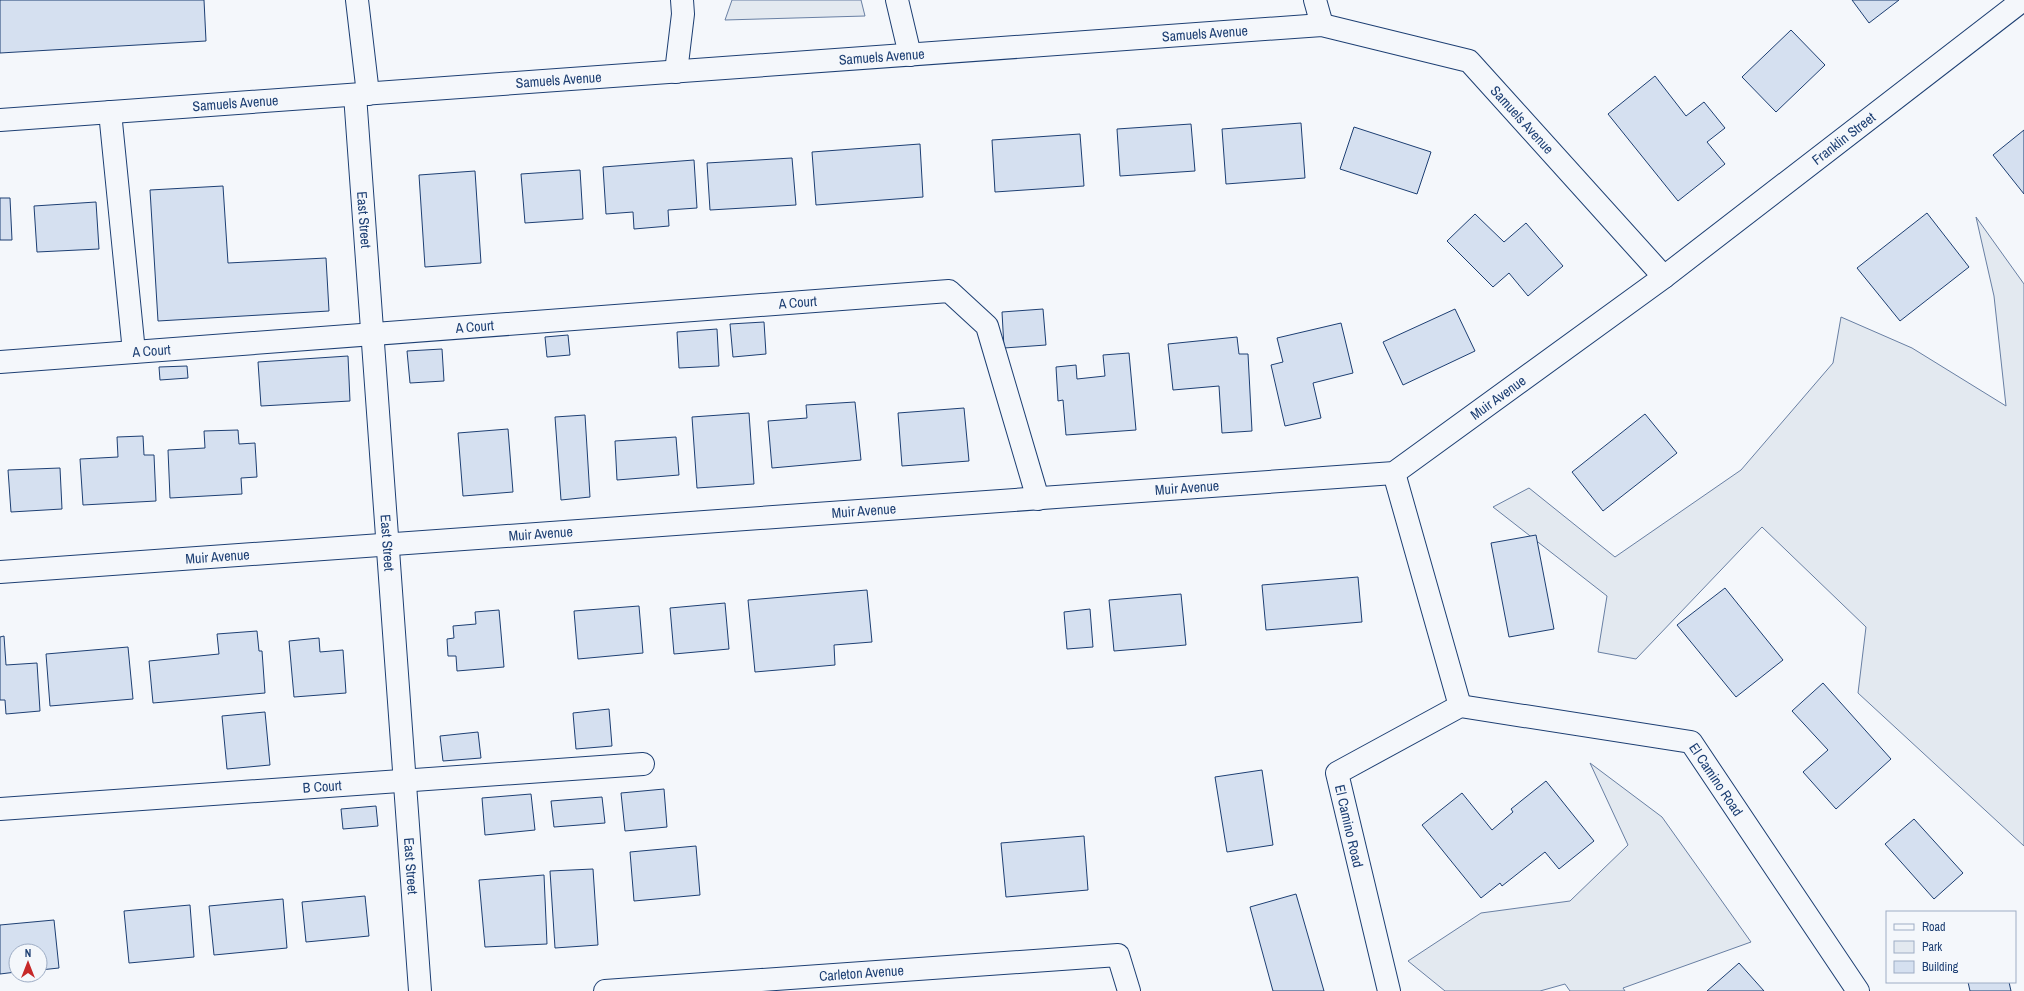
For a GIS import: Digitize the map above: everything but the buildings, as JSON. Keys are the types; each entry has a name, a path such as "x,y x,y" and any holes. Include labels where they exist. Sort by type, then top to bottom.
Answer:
{"street":[{"name":"East Street","path":"357,0 372,335 420,991"},
{"path":"676,72 683,14 682,0"},
{"path":"897,0 910,55"},
{"path":"1314,0 1322,26"},
{"name":"Franklin Street","path":"1664,277 2022,0"},
{"name":"Samuels Avenue","path":"0,120 1322,26 1469,62 1664,277"},
{"path":"110,112 134,352"},
{"name":"Muir Avenue","path":"0,572 387,546 1394,473 1664,277"},
{"name":"A Court","path":"0,362 949,291 987,326 1038,499"},
{"path":"1394,473 1460,706"},
{"name":"El Camino Road","path":"1389,991 1337,773 1460,706 1691,742 1858,991"},
{"name":"B Court","path":"0,809 643,764"},
{"name":"Carleton Avenue","path":"605,991 1118,955 1129,991"}],"green space":[{"path":"732,0 861,0 865,16 725,20"},
{"path":"1976,217 2024,284 2024,846 1858,693 1866,627 1762,527 1636,659 1598,652 1607,596 1493,507 1529,488 1615,557 1741,470 1833,363 1841,317 1912,348 2006,406 1994,296"},
{"path":"1590,763 1662,817 1751,942 1623,988 1625,991 1570,991 1565,984 1540,991 1445,991 1408,961 1481,913 1570,901 1628,845"}]}
